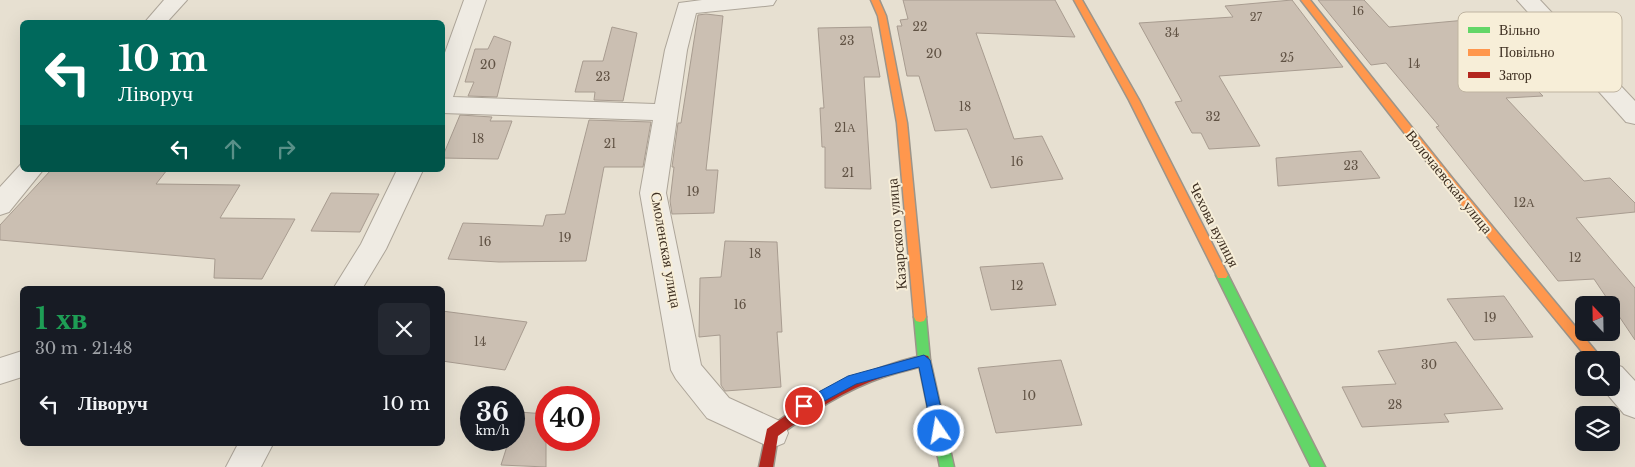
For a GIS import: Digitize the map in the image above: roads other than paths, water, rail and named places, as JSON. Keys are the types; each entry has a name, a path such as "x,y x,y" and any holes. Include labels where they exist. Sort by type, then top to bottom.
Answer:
{"street":[{"path":"158,20 176,0"},
{"path":"445,87 475,0"},
{"name":"Смоленская улица","path":"765,0 687,8 676,50 653,193 687,370 718,408 772,433"},
{"name":"Казарского улица","path":"874,0 882,16 902,123 924,360 947,467"},
{"name":"Чехова вулиця","path":"1078,0 1138,109 1318,467"},
{"name":"Волочаевская улица","path":"1306,0 1382,99 1589,351"},
{"path":"1528,0 1539,12"},
{"path":"1613,92 1635,116"},
{"path":"445,105 667,112"},
{"path":"0,205 28,172"},
{"path":"349,286 372,249 409,172"},
{"path":"766,467 772,433 804,406 853,380 924,360"},
{"path":"1620,386 1635,404"},
{"path":"243,467 255,446"}]}
